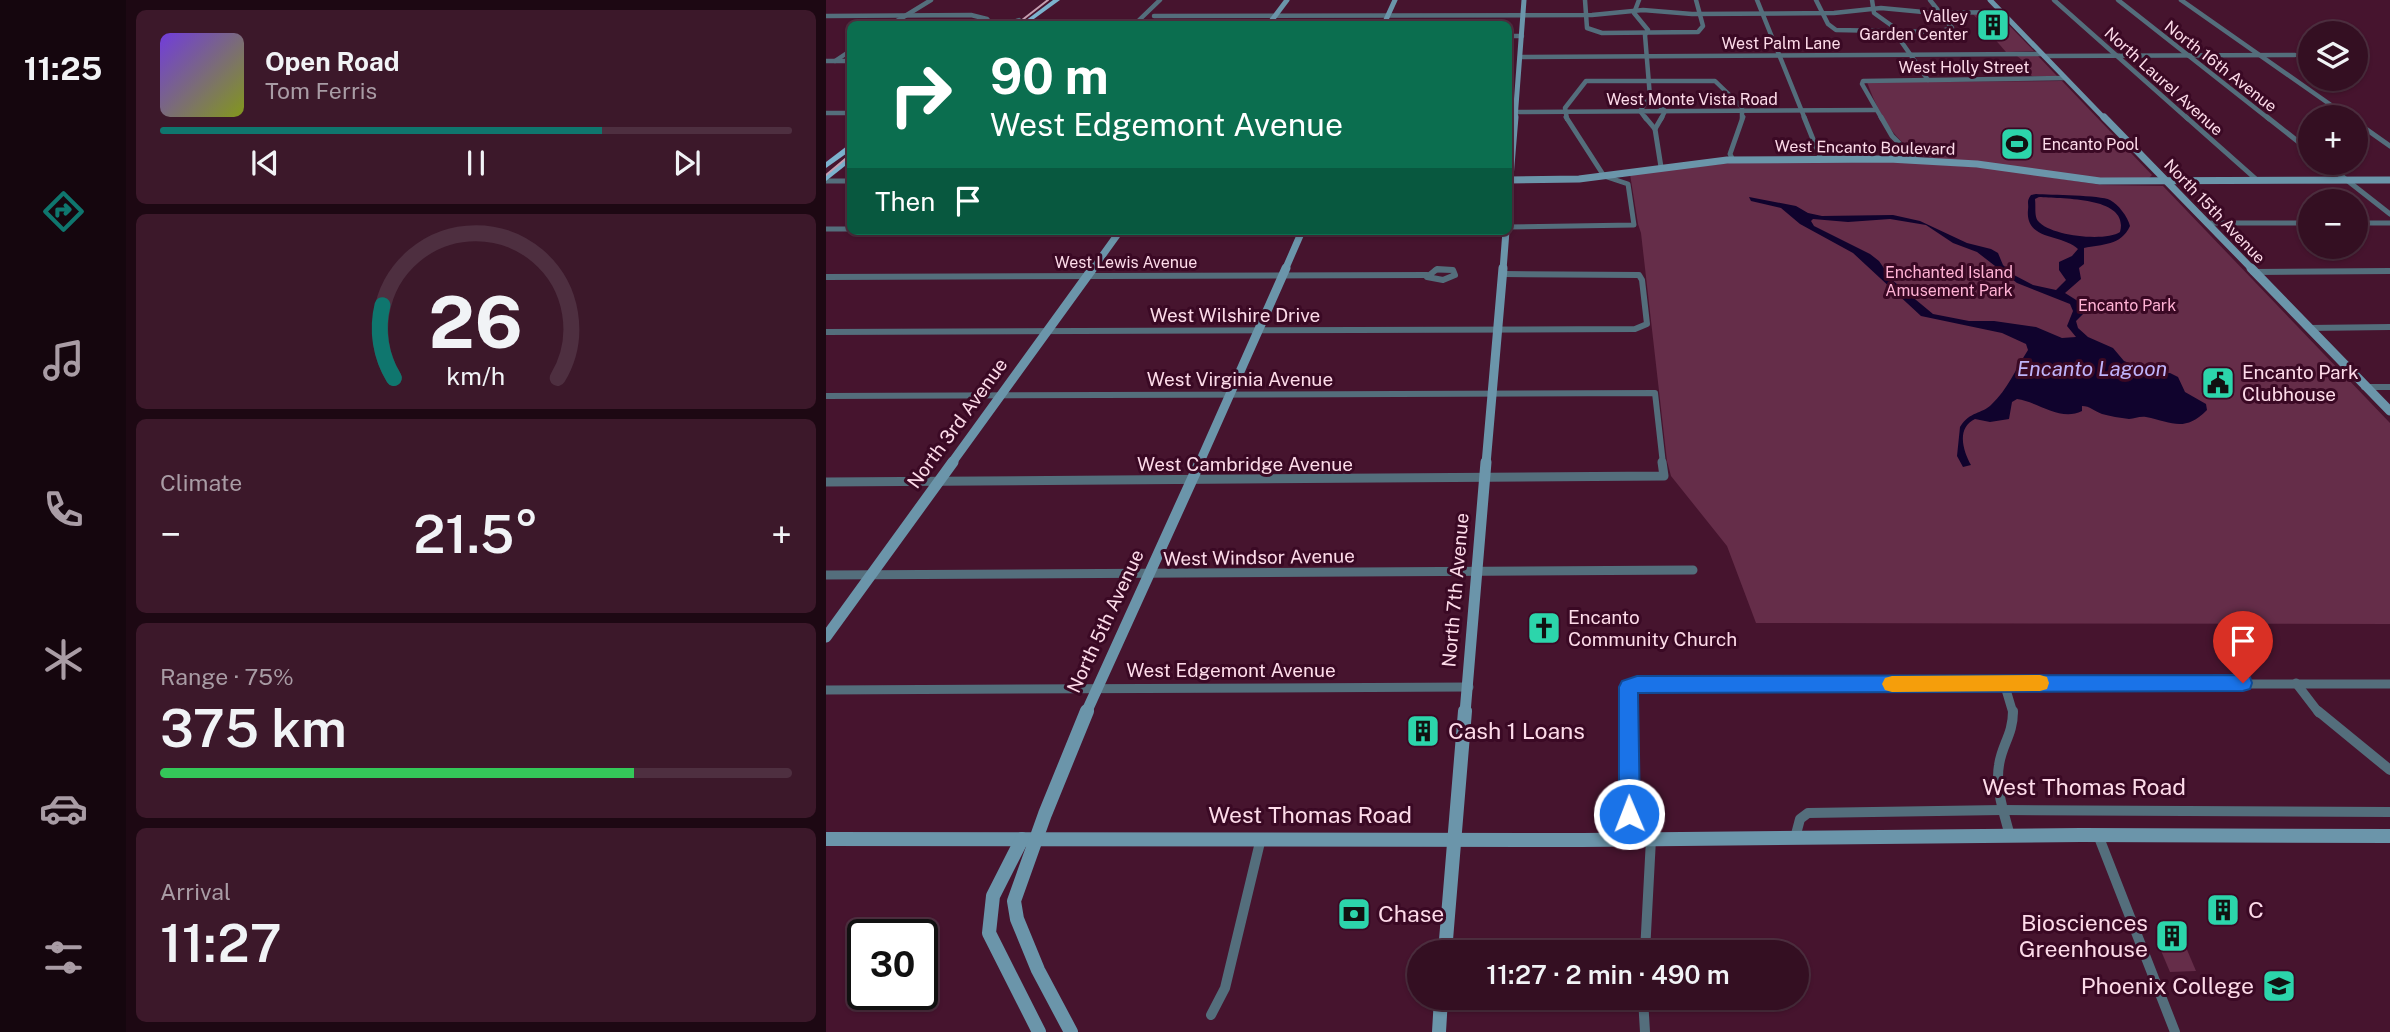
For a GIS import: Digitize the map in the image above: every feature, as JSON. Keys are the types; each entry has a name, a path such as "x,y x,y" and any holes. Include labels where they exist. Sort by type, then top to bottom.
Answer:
{"main road":[{"path":"1023,21 1045,0"},
{"path":"1024,21 1057,0"},
{"path":"826,166 847,150"},
{"path":"826,180 847,162"}],"street":[{"path":"897,21 931,0"},
{"path":"1138,21 1160,0"},
{"path":"1271,21 1287,0"},
{"path":"1385,21 1395,0"},
{"path":"1512,112 1518,84 1524,0"},
{"path":"1585,0 1587,28 1591,32 1646,33 1698,32 1703,26 1696,0"},
{"path":"1639,0 1635,16 1647,29 1650,97 1665,111 1656,129 1661,167"},
{"path":"1757,0 1821,159"},
{"path":"1816,0 1828,24 1836,30 1896,32 1944,31 1952,28 1930,0"},
{"path":"1872,0 1874,13 1890,23 1928,80"},
{"name":"North 15th Avenue","path":"1990,0 2390,411"},
{"name":"North Laurel Avenue","path":"2054,0 2257,180"},
{"name":"North 16th Avenue","path":"2118,0 2298,142"},
{"path":"2181,0 2331,105"},
{"path":"1154,16 1585,15 1635,10 1700,14 1823,13 1874,8 1941,13 2001,12"},
{"path":"826,16 978,16 989,21"},
{"path":"1512,36 1522,36"},
{"path":"835,61 847,53"},
{"name":"West Palm Lane","path":"1512,59 1780,55 2295,55"},
{"path":"826,61 847,61"},
{"name":"West Holly Street","path":"1876,110 1862,84 1863,81 2066,78"},
{"path":"1512,229 1634,225 1628,184 1604,176 1564,112 1586,81 1715,81 1744,114 1731,154 1733,160"},
{"path":"1512,84 1518,84"},
{"path":"1650,97 1640,111 1656,129"},
{"path":"1876,110 1892,136 1915,159"},
{"name":"West Monte Vista Road","path":"1512,112 1876,110"},
{"path":"826,113 847,113"},
{"path":"2368,130 2390,146"},
{"name":"West Encanto Boulevard","path":"1512,180 1579,179 1733,160 1915,159 2100,181 2390,180"},
{"path":"2341,175 2390,214"},
{"path":"826,180 847,181"},
{"path":"2207,223 2298,223"},
{"path":"2368,223 2390,223"},
{"path":"826,229 847,229"},
{"name":"North 3rd Avenue","path":"826,637 1117,235"},
{"name":"North 5th Avenue","path":"1039,1032 989,933 987,922 996,892 1029,839 1300,235"},
{"name":"North 7th Avenue","path":"1446,940 1506,235"},
{"path":"2253,272 2390,271"},
{"name":"West Wilshire Drive","path":"826,331 1498,330 1644,327 1647,324 1639,275 1503,274"},
{"name":"West Lewis Avenue","path":"826,277 1427,275"},
{"path":"2308,328 2390,327"},
{"path":"2364,387 2390,387"},
{"name":"West Virginia Avenue","path":"826,396 1655,393 1664,477"},
{"name":"West Cambridge Avenue","path":"826,482 1664,477"},
{"name":"West Windsor Avenue","path":"826,575 1693,570"},
{"path":"2004,683 2013,709 2013,728 1999,762 1997,782 2010,836"},
{"path":"2296,683 2322,717 2390,770"},
{"path":"1629,839 1629,687 1637,684 2390,684"},
{"name":"West Edgemont Avenue","path":"826,690 1469,687"},
{"name":"West Thomas Road","path":"1795,838 1800,819 1808,813 2002,810 2390,812"},
{"path":"2098,835 2175,1032"},
{"name":"West Thomas Road","path":"826,839 2390,836"},
{"path":"1211,1015 1224,988 1261,838"},
{"name":"North 5th Avenue","path":"1029,839 1013,906 1038,970 1071,1032"},
{"path":"1646,940 1651,839"},
{"path":"1438,1032 1440,1010"},
{"path":"1643,1010 1644,1032"}],"green space":[{"path":"1973,14 1998,14 2034,51 2006,52"},
{"path":"2017,56 2038,56 2057,76 2032,76 2023,67 2028,65"},
{"path":"2062,81 2152,175 2149,178 2101,179 1925,157 1905,145 1888,126 1867,82"},
{"path":"1901,162 1988,168 2102,185 2163,186 2390,423 2390,624 1756,623 1727,546 1671,476 1667,461 1641,233 1630,174 1729,163"},
{"path":"2185,945 2196,971 2170,972 2159,946"}],"water":[{"name":"Encanto Lagoon","path":"2031,195 2105,198 2122,211 2130,226 2126,233 2116,241 2084,248 2084,264 2079,268 2081,279 2065,293 2089,308 2076,321 2078,328 2088,337 2113,348 2124,361 2155,373 2170,373 2178,377 2185,392 2206,404 2207,410 2199,417 2178,424 2146,417 2115,417 2082,406 2082,411 2066,414 2017,399 2012,402 2009,419 1990,422 1975,419 1965,428 1963,440 1971,465 1963,467 1957,456 1960,427 1972,415 1991,405 2002,392 2028,350 2026,344 2002,333 1921,316 1853,253 1800,224 1781,208 1751,201 1749,197 1796,206 1808,213 1822,216 1893,215 1920,221 1967,243 1991,249 1998,253 2003,265 2014,275 2033,285 2056,290 2066,280 2059,270 2059,262 2072,256 2078,249 2032,227 2028,210","holes":["2035,199 2077,199 2105,206 2115,212 2120,220 2120,232 2103,237 2078,236 2044,226 2038,221 2036,214","1890,219 1926,225 1953,243 1977,252 2017,283 2070,304 2073,311 2067,326 2076,337 2062,338 2036,327 1994,321 1969,321 1933,314 1892,280 1879,261 1814,226 1811,221 1848,222"]}],"tram line":[{"path":"1021,21 1048,0"},
{"path":"826,175 847,158"}],"slow traffic":[{"path":"1892,684 2040,683"}],"place":[{"name":"Valley Garden Center","path":"1993,25"},
{"name":"Encanto Pool","path":"2017,144"},
{"name":"Encanto Park Clubhouse","path":"2218,383"},
{"name":"Encanto Community Church","path":"1544,628"},
{"name":"Cash 1 Loans","path":"1423,731"},
{"name":"C","path":"2223,910"},
{"name":"Chase","path":"1354,914"},
{"name":"Biosciences Greenhouse","path":"2172,936"},
{"name":"Phoenix College","path":"2279,986"}],"route":[{"path":"1629,814 1628,698 1629,687 1637,684 2243,683"}],"park label":[{"name":"Enchanted Island Amusement Park","path":"1949,281"},
{"name":"Encanto Park","path":"2127,305"}]}
